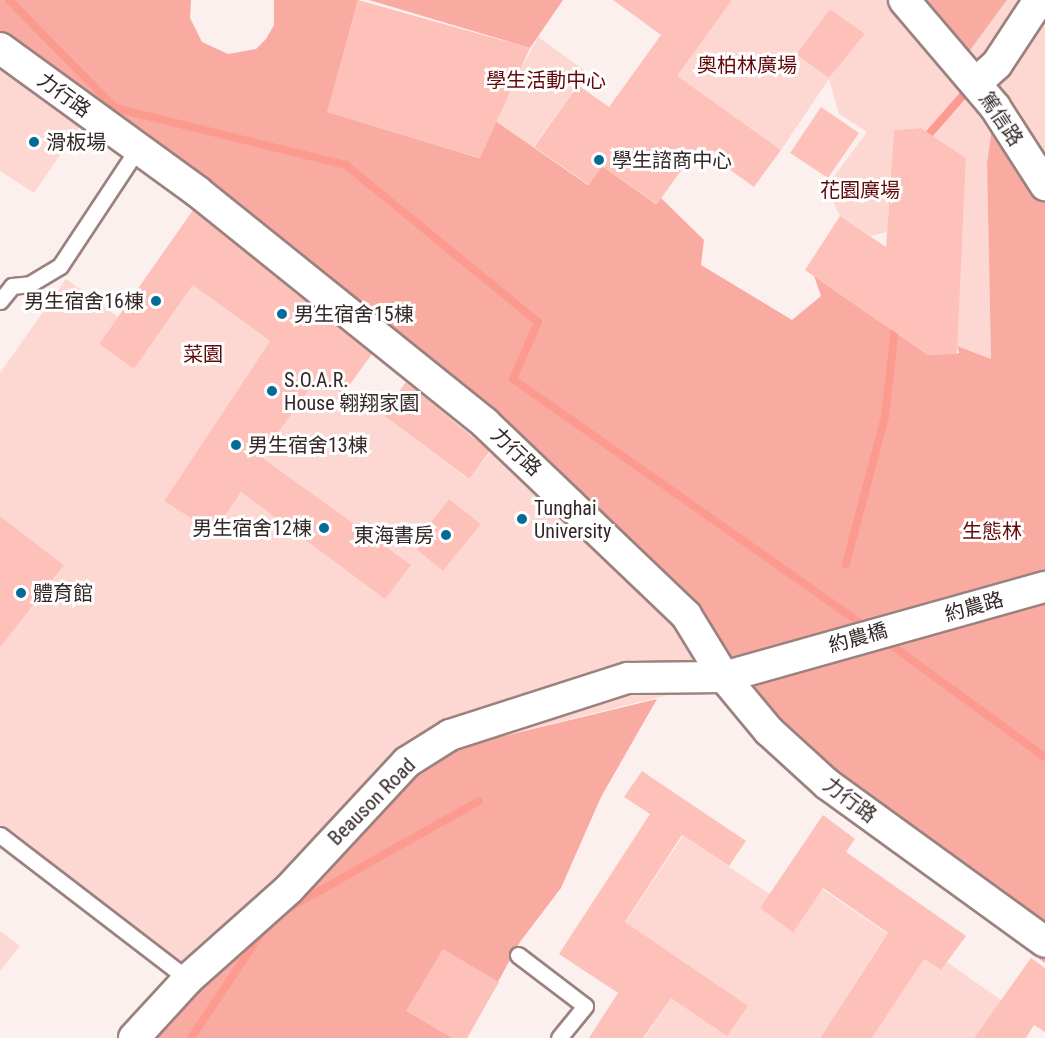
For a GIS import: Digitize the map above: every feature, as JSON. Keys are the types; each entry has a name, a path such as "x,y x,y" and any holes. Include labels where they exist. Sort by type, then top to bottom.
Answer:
{"street":[{"name":"篤信路","path":"904,0 980,73 1045,185"},
{"name":"篤信路","path":"980,73 1012,37 1039,0"},
{"name":"力行路","path":"0,48 138,148 325,291 485,423 686,615 724,677 769,731 827,784 1045,942"},
{"name":"約農路","path":"903,626 1045,587"},
{"name":"約農橋","path":"813,651 903,626"},
{"name":"Beauson Road","path":"134,1038 188,979 289,889 407,762 450,735 628,678 724,677 813,651"}],"lane":[{"path":"0,301 12,286 30,284 60,266 138,148"},
{"path":"0,836 188,979"},
{"path":"518,955 585,1006 559,1038"}],"green space":[{"name":"生態林","path":"0,0 191,0 190,18 202,42 228,54 256,49 266,39 274,25 274,0 358,0 328,112 479,158 494,120 588,185 602,166 656,204 661,198 704,240 701,265 792,320 821,296 814,276 928,355 959,353 957,346 991,359 987,163 995,107 1045,166 1045,963 982,917 829,789 503,438 0,54"},
{"path":"369,0 563,0 530,48"},
{"path":"732,0 904,0 959,64 1007,0 1045,0 1045,185 995,108 987,163 991,359 957,346 966,158 921,128 894,130 887,232 870,236 840,216 826,187 867,132 839,114 829,79 781,150 676,76","holes":["830,9 865,34 829,78 796,53"]},
{"path":"904,0 1007,0 959,65"},
{"name":"學生活動中心","path":"538,37 587,72 533,147 494,120"},
{"name":"滑板場","path":"0,54 89,113 34,193 0,171"},
{"name":"菜園","path":"66,279 118,317 99,344 134,369 194,284 270,341 164,501 214,533 241,492 385,598 410,565 261,458 318,377 382,414 468,479 503,438 728,680 458,747 188,979 0,835 0,648 64,565 0,516 0,373","holes":["449,499 481,524 443,571 412,546"]},
{"path":"657,699 601,797 561,888 520,942 467,1038 137,1038 415,774 458,747"},
{"path":"683,836 770,894 760,908 793,933 822,889 940,970 947,962 1001,1000 974,1038 872,1038 918,968 881,943 820,1038 644,1038 671,998 625,923"},
{"path":"0,931 20,946 0,971"}],"building":[{"name":"學生活動中心","path":"358,0 530,48 480,158 327,112"},
{"path":"613,0 732,0 677,76 781,150 754,187 698,147 657,204 602,166 589,185 534,147 578,85 609,107 661,35"},
{"path":"830,9 865,34 829,78 796,54"},
{"path":"821,107 859,133 828,178 790,153"},
{"path":"921,128 966,158 957,354 928,355 805,270 840,216 886,247 894,130"},
{"path":"193,210 372,354 343,394 318,377 261,457 411,565 385,599 241,492 214,533 164,501 270,341 193,285 134,369 99,344"},
{"path":"406,382 490,451 469,479 382,414"},
{"name":"東海書房","path":"449,499 481,524 443,571 412,546"},
{"name":"體育館","path":"0,516 64,565 0,648"},
{"path":"642,771 746,841 729,866 682,835 625,922 748,1006 727,1036 671,998 643,1038 589,1038 618,993 559,954 650,814 624,797"},
{"path":"823,815 855,839 846,852 966,936 941,970 924,959 872,1038 820,1038 888,933 823,888 793,933 760,908"},
{"path":"443,949 499,982 467,1038 452,1038 406,1011"},
{"path":"1031,958 1045,968 1045,1032 1034,1025 1026,1038 974,1038"}],"waterway":[{"path":"9,0 115,108 346,165 538,322 513,379 870,630"},
{"path":"923,141 972,85"},
{"path":"846,564 885,416 896,321"},
{"path":"883,639 1045,757"},
{"path":"282,912 479,801"},
{"path":"191,1038 266,926"}],"place":[{"name":"滑板場","path":"34,142"},
{"name":"學生諮商中心","path":"599,160"},
{"name":"男生宿舍16棟","path":"156,301"},
{"name":"男生宿舍15棟","path":"282,314"},
{"name":"S.O.A.R. House 翱翔家園","path":"272,391"},
{"name":"男生宿舍13棟","path":"236,445"},
{"name":"Tunghai University","path":"522,519"},
{"name":"男生宿舍12棟","path":"324,528"},
{"name":"東海書房","path":"446,535"},
{"name":"體育館","path":"21,593"}],"park label":[{"name":"奧柏林廣場","path":"747,65"},
{"name":"花園廣場","path":"860,190"}]}
